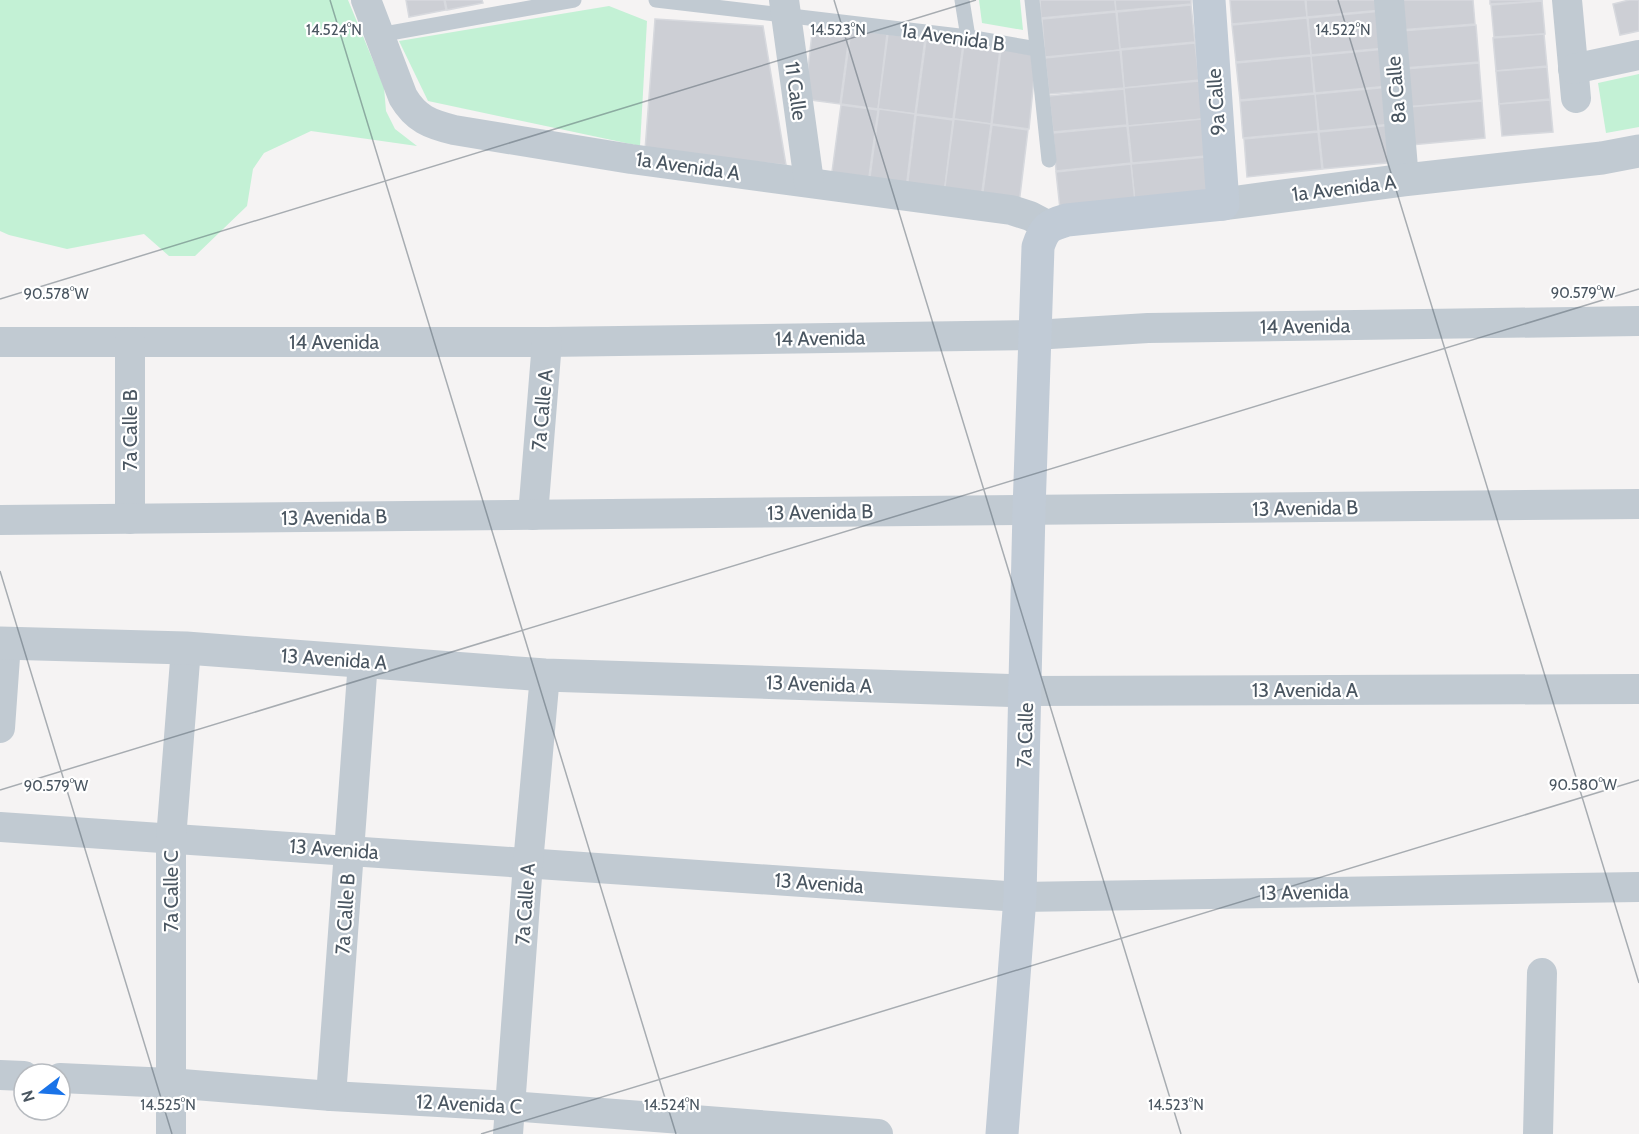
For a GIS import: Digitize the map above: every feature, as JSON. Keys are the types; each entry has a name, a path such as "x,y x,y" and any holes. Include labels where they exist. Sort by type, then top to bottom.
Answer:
{"main road":[{"name":"9a Calle","path":"1209,0 1223,204"},
{"name":"1a Avenida A","path":"1049,226 1077,219 1223,204"},
{"path":"1034,335 1036,255 1040,241 1049,226"},
{"name":"7a Calle","path":"1002,1134 1020,897 1034,335"}],"street":[{"name":"1a Avenida A","path":"366,0 403,97 409,107 435,125 631,159 1011,210 1030,216 1049,226"},
{"name":"8a Calle","path":"1389,0 1404,180"},
{"path":"1567,0 1575,83 1639,55"},
{"name":"11 Calle","path":"785,8 809,182"},
{"name":"1a Avenida A","path":"1223,204 1404,180 1602,158 1639,151"},
{"name":"14 Avenida","path":"0,342 547,342 1034,335 1148,328 1639,321"},
{"name":"7a Calle B","path":"130,342 130,519"},
{"name":"7a Calle A","path":"533,515 547,342"},
{"name":"13 Avenida B","path":"0,520 1639,504"},
{"path":"0,728 3,643"},
{"name":"13 Avenida A","path":"3,643 186,648 545,675 1026,691 1639,688"},
{"name":"7a Calle C","path":"171,1134 171,839 186,648"},
{"name":"7a Calle B","path":"331,1096 363,661"},
{"name":"7a Calle A","path":"509,1120 545,675"},
{"name":"13 Avenida","path":"0,827 1020,897 1639,887"},
{"path":"1538,1134 1542,973"},
{"name":"12 Avenida C","path":"72,1079 170,1083 331,1096 509,1120 878,1134"}],"lane":[{"path":"379,35 574,0"},
{"name":"1a Avenida B","path":"656,0 785,8 1037,49"},
{"path":"962,0 968,37"},
{"path":"1032,0 1049,160"}],"green space":[{"path":"0,0 348,0 384,87 386,111 395,129 417,146 311,131 264,153 253,169 247,206 195,256 169,256 144,234 67,249 9,235 0,231"},
{"path":"979,0 1020,0 1023,30 982,23"},
{"path":"609,6 647,21 640,146 428,101 399,41"},
{"path":"1639,74 1639,127 1606,133 1598,83"}],"building":[{"path":"406,0 444,0 446,10 409,17"},
{"path":"445,0 482,0 483,3 447,10"},
{"path":"1040,0 1115,0 1116,11 1041,18"},
{"path":"1115,0 1191,0 1191,4 1116,11"},
{"path":"1230,0 1305,0 1307,17 1232,24"},
{"path":"1306,0 1381,0 1382,10 1307,17"},
{"path":"1398,0 1473,0 1475,24 1400,30"},
{"path":"1490,0 1542,0 1542,1 1490,4"},
{"path":"1639,0 1639,31 1620,35 1613,4"},
{"path":"1542,1 1545,34 1494,37 1491,5"},
{"path":"1191,5 1195,42 1120,49 1117,12"},
{"path":"1382,11 1386,48 1311,55 1308,18"},
{"path":"1116,12 1120,50 1045,57 1042,19"},
{"path":"1307,18 1311,55 1236,62 1232,25"},
{"path":"655,19 763,26 786,165 645,150"},
{"path":"813,24 850,29 840,104 811,100 807,78"},
{"path":"1476,25 1479,62 1404,68 1401,31"},
{"path":"851,30 887,34 878,109 841,104"},
{"path":"888,34 925,39 915,114 878,109"},
{"path":"1544,34 1547,66 1496,71 1493,38"},
{"path":"926,40 963,44 953,119 916,114"},
{"path":"1195,43 1199,80 1124,88 1121,50"},
{"path":"964,44 1000,49 991,124 954,119"},
{"path":"1001,49 1033,53 1035,68 1029,129 992,124"},
{"path":"1386,49 1389,86 1315,93 1311,56"},
{"path":"1120,50 1124,88 1049,94 1045,58"},
{"path":"1311,56 1314,93 1240,100 1236,63"},
{"path":"1479,63 1482,100 1407,107 1404,69"},
{"path":"1547,67 1550,99 1499,104 1496,71"},
{"path":"1199,81 1203,119 1128,126 1124,88"},
{"path":"1390,87 1393,124 1319,131 1315,94"},
{"path":"1124,89 1127,125 1053,132 1049,96"},
{"path":"1315,94 1318,131 1243,138 1240,101"},
{"path":"1550,100 1553,132 1502,136 1499,104"},
{"path":"1482,101 1485,138 1411,145 1408,107"},
{"path":"841,105 878,110 868,184 831,179"},
{"path":"879,109 915,114 906,189 869,185"},
{"path":"916,115 953,120 944,194 907,189"},
{"path":"954,119 991,124 981,199 944,194"},
{"path":"1202,119 1206,156 1132,163 1128,126"},
{"path":"992,125 1028,130 1019,204 982,199"},
{"path":"1393,125 1397,162 1323,169 1319,132"},
{"path":"1127,126 1131,163 1056,171 1053,133"},
{"path":"1318,132 1322,169 1247,177 1244,139"},
{"path":"1206,157 1210,194 1135,202 1131,164"},
{"path":"1131,164 1135,202 1060,209 1056,172"}]}
